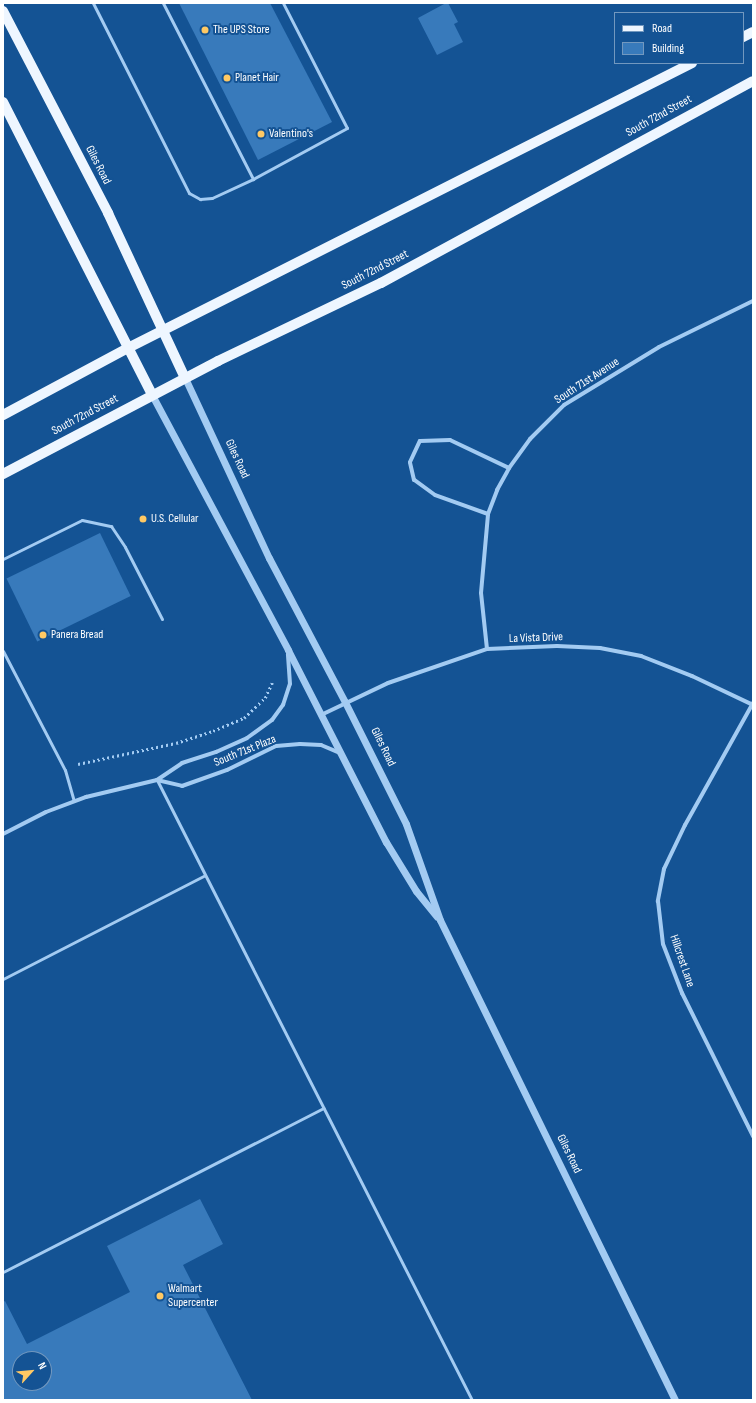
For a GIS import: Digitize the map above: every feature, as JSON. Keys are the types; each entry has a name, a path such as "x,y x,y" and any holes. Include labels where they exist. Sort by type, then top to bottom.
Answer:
{"main road":[{"name":"Giles Road","path":"3,10 108,213 185,378"},
{"path":"744,36 753,32"},
{"path":"3,415 163,330 690,64"},
{"name":"South 72nd Street","path":"3,474 185,378 381,283 753,80"},
{"name":"Giles Road","path":"3,102 152,395"}],"street":[{"name":"South 71st Avenue","path":"488,649 481,593 488,514 497,490 509,468 530,438 564,405 659,347 753,301"},
{"name":"Giles Road","path":"185,378 269,558 345,702 406,824 440,920 675,1400"},
{"name":"Giles Road","path":"152,395 288,650 386,842 416,891 440,920"},
{"path":"488,514 435,495 414,480 410,462 420,441 450,440 509,468"},
{"name":"La Vista Drive","path":"321,714 388,683 488,649 557,646 600,648 641,656 692,676 753,704"},
{"name":"South 71st Plaza","path":"157,780 182,762 216,752 247,738 272,720 283,705 290,684 288,650"},
{"name":"Hillcrest Lane","path":"753,704 685,825 664,869 658,901 663,944 682,993 753,1136"},
{"name":"South 71st Plaza","path":"3,834 46,812 125,786 157,780 182,786 227,770 276,746 300,744 321,745 341,754"}],"lane":[{"path":"93,3 189,193 200,199 212,198 253,179 347,128 283,3"},
{"path":"163,3 253,179"},
{"path":"3,559 82,520 111,526 125,547 162,619"},
{"path":"3,651 65,770 74,802"},
{"path":"157,780 472,1400"},
{"path":"3,979 205,875"},
{"path":"3,1272 323,1108"}],"path":[{"path":"78,764 176,743 213,731 244,718 265,698 272,683"}],"building":[{"path":"179,3 270,3 332,122 258,160"},
{"path":"448,3 458,22 454,24 463,42 437,55 418,18"},
{"path":"100,533 131,596 37,642 7,579"},
{"name":"Walmart Supercenter","path":"200,1199 223,1244 183,1265 252,1400 3,1400 3,1302 5,1301 27,1344 130,1292 107,1246"}],"place":[{"name":"The UPS Store","path":"205,30"},
{"name":"Planet Hair","path":"227,78"},
{"name":"Valentino's","path":"261,134"},
{"name":"U.S. Cellular","path":"143,519"},
{"name":"Panera Bread","path":"43,635"},
{"name":"Walmart Supercenter","path":"160,1296"}]}
